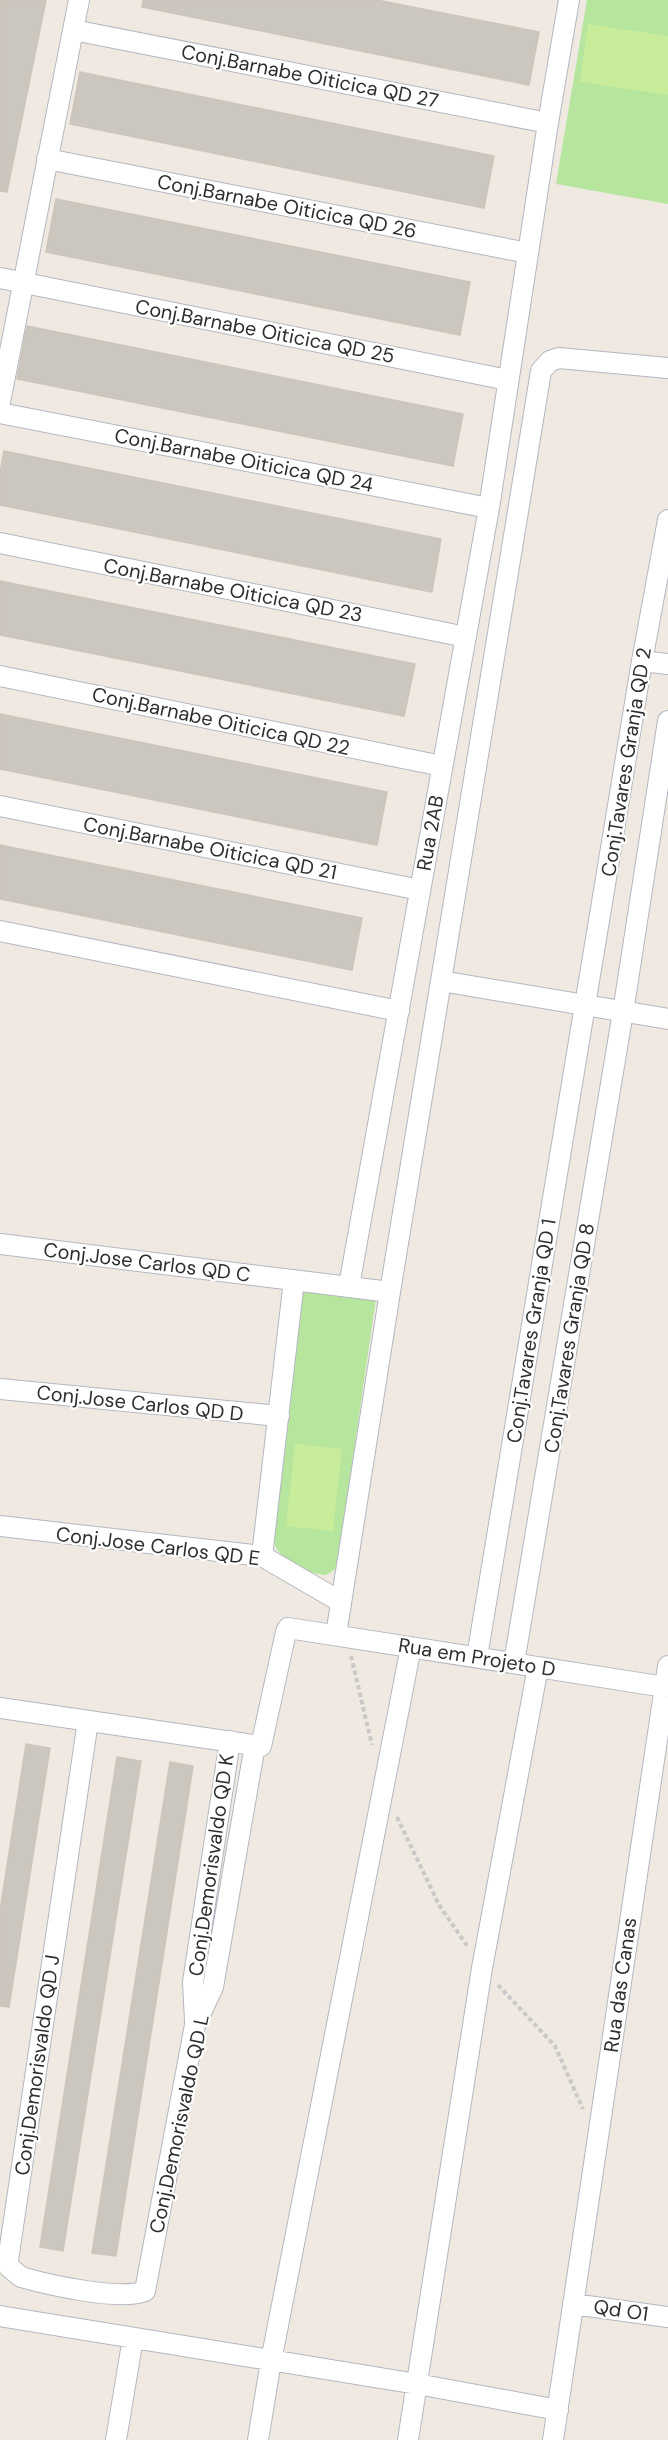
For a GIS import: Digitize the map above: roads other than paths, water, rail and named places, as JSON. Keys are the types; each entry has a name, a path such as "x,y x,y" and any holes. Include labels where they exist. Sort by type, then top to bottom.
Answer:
{"street":[{"path":"0,402 79,0"},
{"name":"Rua 2AB","path":"349,1286 489,508 569,0"},
{"name":"Conj.Barnabe Oiticica QD 27","path":"73,30 548,123"},
{"name":"Conj.Barnabe Oiticica QD 26","path":"47,159 528,253"},
{"name":"Conj.Barnabe Oiticica QD 25","path":"0,278 508,380"},
{"path":"342,1636 341,1602 540,377 545,366 559,358 668,365"},
{"name":"Conj.Barnabe Oiticica QD 24","path":"0,413 489,508"},
{"name":"Conj.Tavares Granja QD 2","path":"586,1006 642,661 668,519"},
{"name":"Conj.Barnabe Oiticica QD 23","path":"0,543 466,637"},
{"path":"642,661 668,664"},
{"name":"Conj.Barnabe Oiticica QD 22","path":"0,676 442,766"},
{"name":"Conj.Tavares Granja QD 8","path":"514,1663 623,1012 668,721"},
{"name":"Conj.Barnabe Oiticica QD 21","path":"0,806 420,890"},
{"path":"0,931 399,1011"},
{"path":"441,981 668,1019"},
{"name":"Conj.Tavares Granja QD 1","path":"477,1658 586,1006"},
{"name":"Conj.Jose Carlos QD C","path":"0,1244 390,1292"},
{"path":"262,1556 294,1280"},
{"name":"Conj.Jose Carlos QD D","path":"0,1389 279,1416"},
{"name":"Conj.Jose Carlos QD E","path":"0,1526 262,1556 341,1602"},
{"name":"Rua em Projeto D","path":"288,1628 538,1667 665,1699"},
{"name":"Conj.Demorisvaldo QD L","path":"145,2291 195,2025 213,1987 255,1745 262,1745 285,1632 288,1628"},
{"path":"258,2440 271,2361 411,1647"},
{"name":"Rua das Canas","path":"554,2440 665,1699 668,1666"},
{"path":"408,2440 482,1968 538,1667"},
{"path":"0,1708 255,1745"},
{"name":"Conj.Demorisvaldo QD J","path":"88,1721 8,2260 14,2273 31,2280 118,2295 138,2294 145,2291"},
{"name":"Conj.Demorisvaldo QD K","path":"195,2025 193,1982 230,1741"},
{"name":"Qd O1","path":"573,2304 668,2317"},
{"path":"0,2316 417,2384 558,2410"},
{"path":"116,2440 133,2338"}]}
